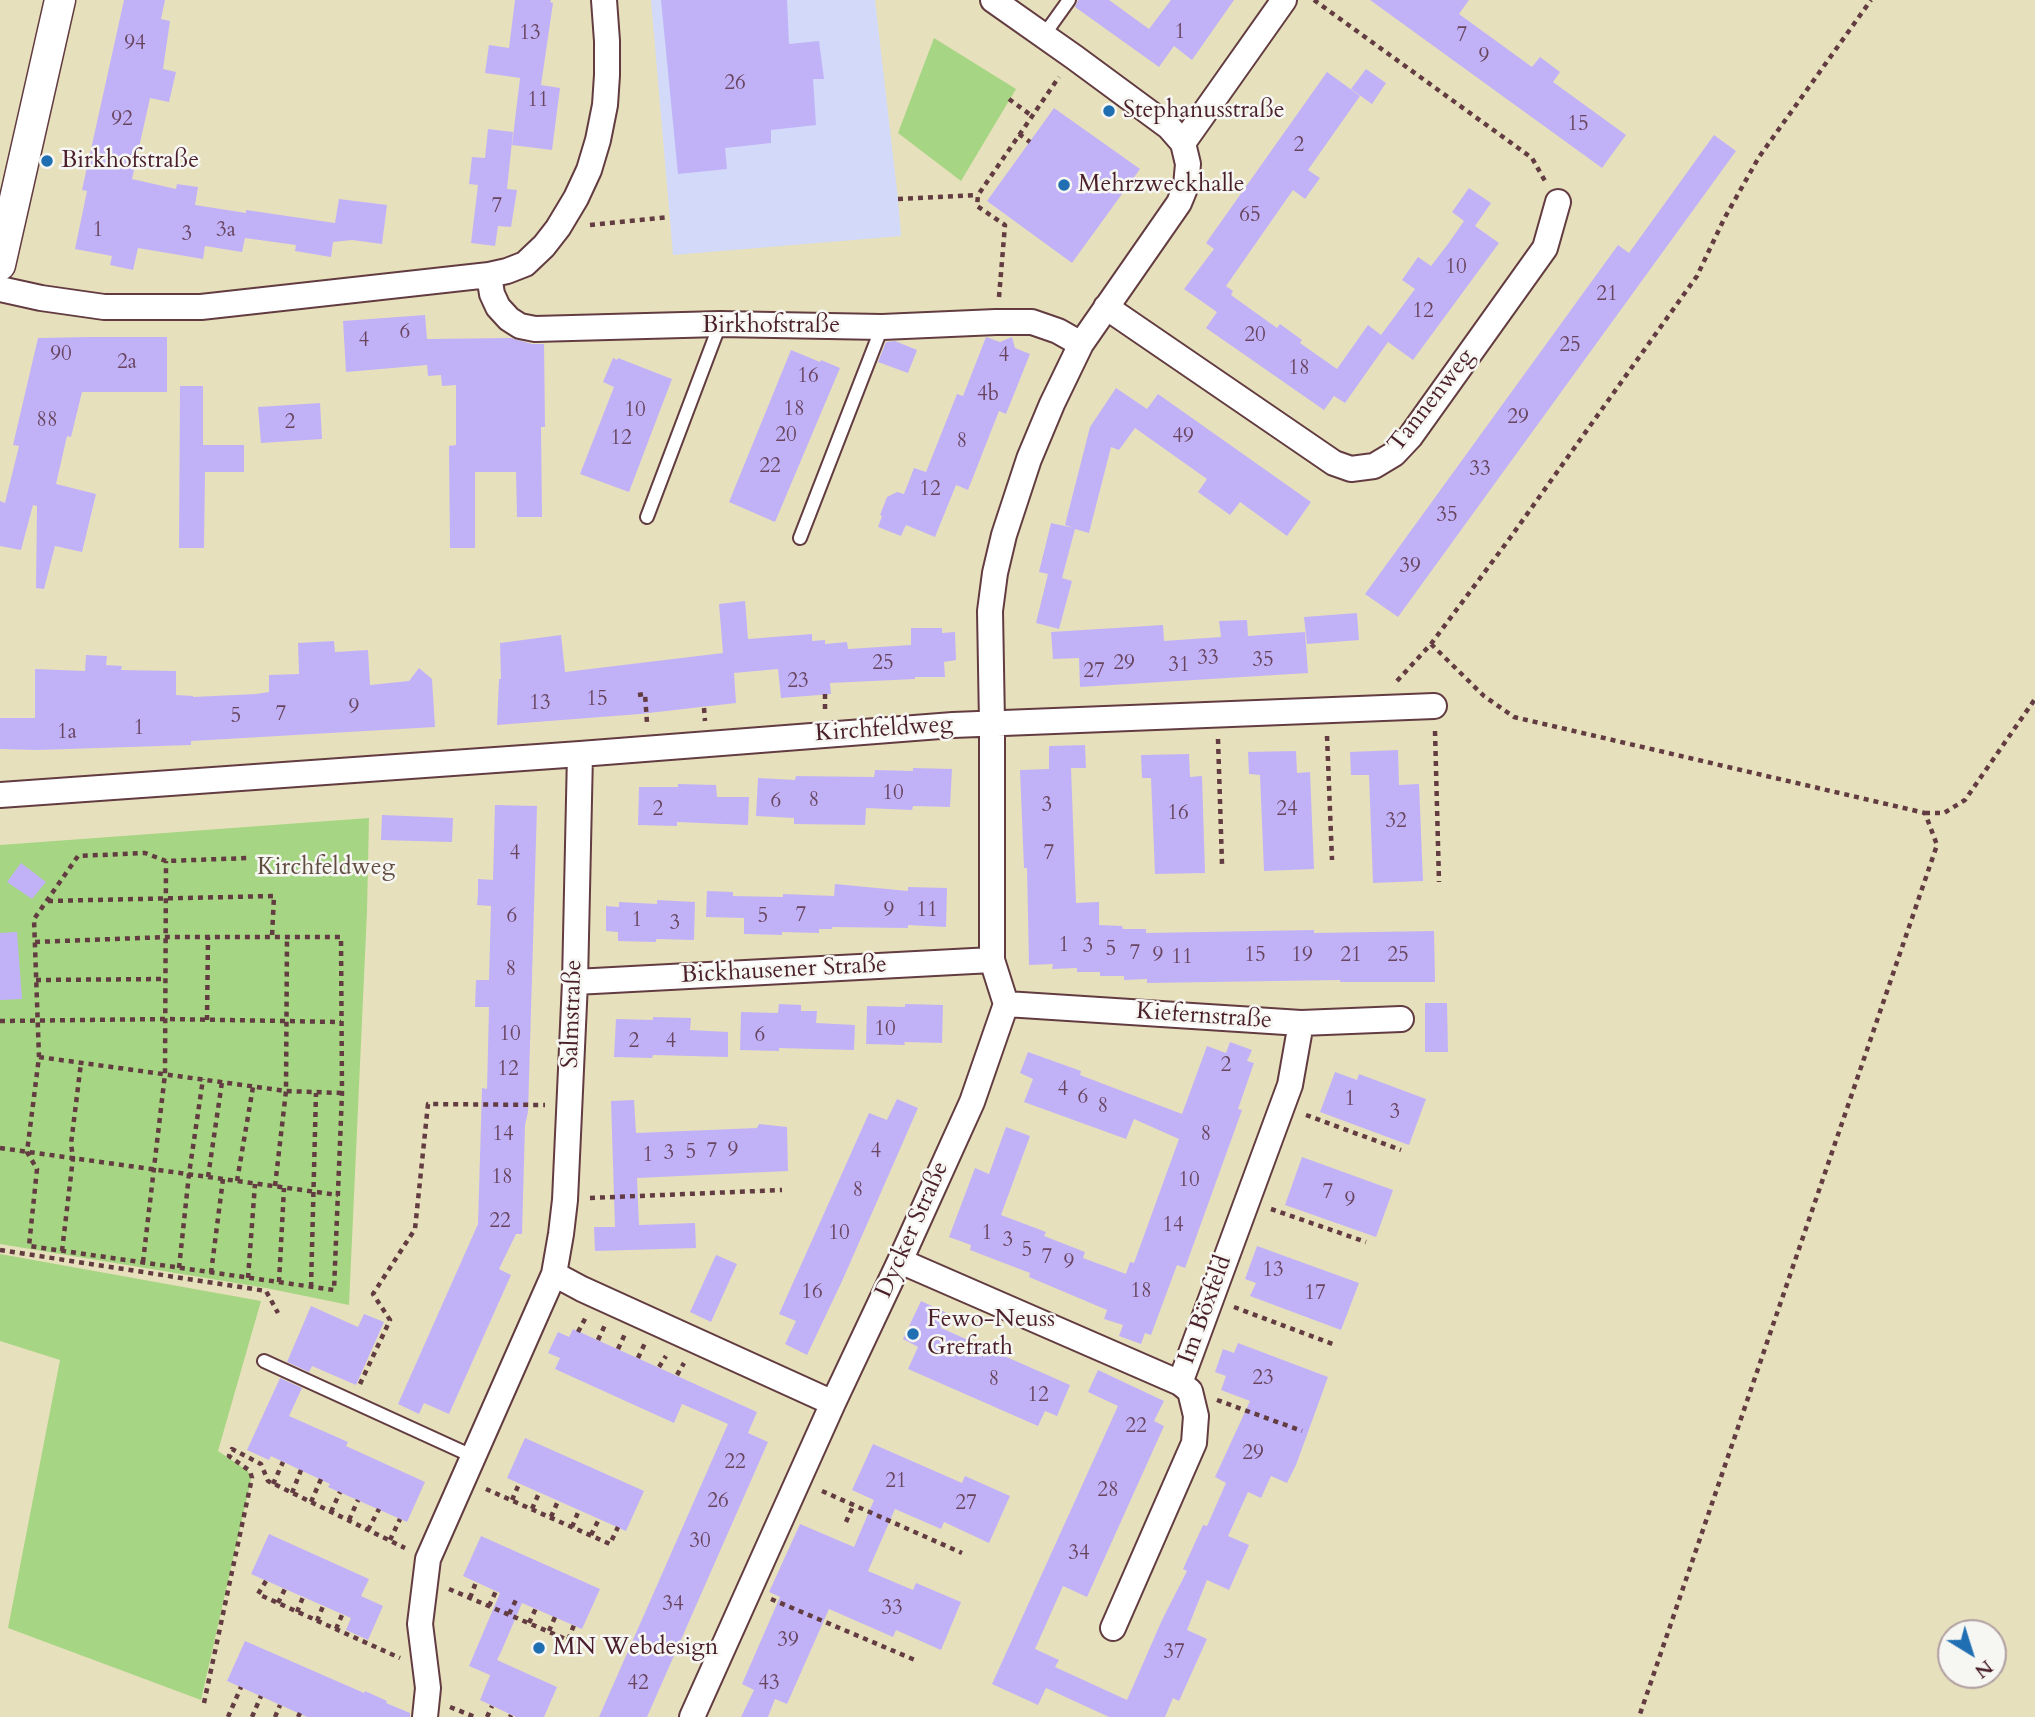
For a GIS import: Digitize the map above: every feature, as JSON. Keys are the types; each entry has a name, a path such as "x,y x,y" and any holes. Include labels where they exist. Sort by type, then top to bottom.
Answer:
{"street":[{"path":"0,265 60,0"},
{"path":"0,289 41,299 104,307 201,307 489,275 525,264 558,229 589,170 598,140 605,105 607,75 604,0"},
{"path":"993,0 1169,128 1183,143 1188,164 1186,186 1179,203 1081,344 1029,459 1001,548 990,611 992,960 1006,1004"},
{"path":"1183,143 1284,0"},
{"name":"Tannenweg","path":"1106,307 1334,463 1351,469 1374,466 1394,454 1409,437 1545,248 1558,202"},
{"name":"Birkhofstraße","path":"489,275 492,294 498,307 520,326 535,330 720,324 882,327 1032,322 1058,331 1081,344"},
{"name":"Kirchfeldweg","path":"0,794 992,723 1434,706"},
{"name":"Salmstraße","path":"425,1717 428,1699 420,1624 427,1569 472,1456 554,1274 561,1234 565,1200 575,982 580,754"},
{"name":"Bickhausener Straße","path":"575,982 992,960"},
{"name":"Kiefernstraße","path":"1006,1004 1301,1023 1401,1019"},
{"name":"Dycker Straße","path":"698,1715 798,1480 972,1102 1006,1004"},
{"name":"Im Böxfeld","path":"1114,1628 1194,1443 1196,1416 1185,1387 1210,1298 1290,1085 1301,1023"},
{"path":"900,1261 1185,1387"},
{"path":"554,1274 833,1403"}],"lane":[{"path":"1044,35 1069,0"},
{"path":"647,517 720,324"},
{"path":"800,538 882,327"},
{"path":"264,1361 472,1456"}],"path":[{"path":"1314,0 1532,158 1558,202"},
{"path":"1371,709 1431,644 1519,526 1697,276 1724,219 1759,157 1871,0"},
{"path":"996,322 1005,225 977,206 978,195 1074,57"},
{"path":"1009,99 1032,116"},
{"path":"1019,134 1030,142"},
{"path":"898,199 978,195"},
{"path":"558,229 669,217"},
{"path":"1431,644 1484,696 1514,717 1925,813 1944,813 1965,800 2035,699"},
{"path":"638,695 645,694 649,748"},
{"path":"1434,706 1439,882"},
{"path":"1326,710 1332,860"},
{"path":"1217,715 1222,864"},
{"path":"1639,1717 1937,845 1925,813"},
{"path":"35,942 167,937 341,937 342,1093 334,1290 29,1246 37,1169 27,1152 39,1058 34,919 78,856 145,853 166,861 249,858"},
{"path":"143,1262 165,1074 166,861"},
{"path":"47,901 274,896 272,937"},
{"path":"207,1021 208,937"},
{"path":"275,1186 286,1091 286,937"},
{"path":"36,980 166,979"},
{"path":"0,1021 167,1018 341,1022"},
{"path":"39,1058 286,1091 342,1093"},
{"path":"62,1251 74,1158 71,1144 82,1063"},
{"path":"179,1268 203,1079"},
{"path":"208,1177 222,1082"},
{"path":"237,1181 253,1087"},
{"path":"311,1287 316,1093"},
{"path":"352,1401 390,1320 373,1294 415,1230 428,1104 569,1105"},
{"path":"1282,1107 1401,1150"},
{"path":"0,1148 338,1195"},
{"path":"211,1273 223,1179"},
{"path":"248,1278 255,1184"},
{"path":"279,1282 284,1188"},
{"path":"565,1200 782,1190"},
{"path":"1247,1200 1366,1242"},
{"path":"0,1250 266,1291"},
{"path":"267,1280 266,1291 278,1313"},
{"path":"1210,1298 1335,1345"},
{"path":"1185,1387 1302,1431"},
{"path":"204,1703 252,1478 250,1471 229,1456 232,1449 261,1464 268,1481 390,1540 470,1598 568,1640 574,1625"},
{"path":"273,1484 283,1462"},
{"path":"292,1493 301,1470"},
{"path":"311,1502 321,1479"},
{"path":"463,1479 610,1544 618,1527"},
{"path":"798,1480 962,1553"},
{"path":"512,1500 519,1484"},
{"path":"331,1512 340,1492"},
{"path":"532,1509 539,1493"},
{"path":"349,1520 358,1500"},
{"path":"551,1517 558,1501"},
{"path":"846,1522 854,1504"},
{"path":"368,1530 379,1509"},
{"path":"572,1527 579,1510"},
{"path":"390,1540 400,1519"},
{"path":"592,1535 599,1519"},
{"path":"266,1581 258,1594 426,1669"},
{"path":"470,1598 476,1582"},
{"path":"278,1603 285,1589"},
{"path":"749,1590 806,1611 915,1660"},
{"path":"489,1606 495,1591"},
{"path":"297,1612 303,1597"},
{"path":"509,1614 516,1600"},
{"path":"317,1621 323,1606"},
{"path":"529,1623 536,1608"},
{"path":"336,1629 342,1615"},
{"path":"549,1631 555,1617"},
{"path":"228,1717 241,1687"},
{"path":"252,1717 261,1696"},
{"path":"275,1717 280,1705"},
{"path":"487,1717 492,1706"}],"shaded area":[{"path":"651,0 875,0 901,236 673,255"}],"green space":[{"path":"934,38 1016,89 961,181 898,133"},
{"path":"369,818 349,1305 266,1288 0,1244 0,845"},
{"path":"0,1254 261,1301 218,1451 248,1471 251,1480 201,1700 8,1628 60,1360 0,1341"}],"building":[{"path":"124,0 165,0 161,19 170,21 163,69 176,72 169,102 150,98 132,179 176,189 177,184 198,187 195,205 335,223 339,199 387,205 382,244 352,240 333,242 331,257 295,251 296,245 245,238 242,252 205,246 203,259 138,248 133,270 110,265 112,256 75,249 87,191 82,190"},
{"path":"515,0 551,0 553,3 541,85 560,88 552,150 512,145 520,78 485,73 489,45 509,48"},
{"path":"661,0 787,0 789,44 819,41 824,79 813,79 816,125 771,130 771,143 725,148 727,169 678,174"},
{"path":"1078,0 1109,0 1149,29 1171,0 1234,0 1192,60 1174,46 1159,67 1075,7"},
{"path":"1370,0 1469,0 1459,14 1532,67 1540,57 1560,72 1553,82 1626,135 1602,168"},
{"path":"1366,69 1386,83 1372,104 1351,89"},
{"path":"1327,72 1360,96 1308,170 1320,178 1305,199 1293,190 1226,286 1233,291 1231,295 1277,328 1280,324 1302,340 1300,343 1337,369 1368,325 1381,335 1415,289 1402,280 1418,257 1431,266 1448,244 1464,221 1452,212 1469,188 1491,203 1475,226 1499,243 1413,360 1388,342 1345,403 1334,396 1324,410 1206,328 1217,312 1184,289 1214,249 1206,243"},
{"name":"Mehrzweckhalle","path":"1054,108 1140,169 1072,263 987,201"},
{"path":"488,129 513,132 507,189 517,190 511,227 498,226 495,246 471,243 478,185 469,184 472,157 485,158"},
{"path":"1714,135 1736,151 1398,617 1365,594 1618,245 1629,253"},
{"path":"425,315 427,339 511,338 532,344 544,344 542,517 517,517 516,472 475,472 475,548 450,548 449,446 456,445 456,385 442,386 441,375 428,376 427,365 346,372 343,321"},
{"path":"167,337 167,392 82,392 71,437 67,436 56,484 96,494 82,552 55,546 44,589 36,588 37,506 33,505 21,550 0,546 0,501 5,503 19,446 13,445 38,338"},
{"path":"986,337 1000,342 1012,337 1015,348 1030,354 1006,414 999,411 968,490 956,485 935,537 906,525 901,536 878,527 887,497 897,492 904,494 914,468 926,472 957,394 963,396"},
{"path":"895,341 917,350 908,373 878,362 886,342"},
{"path":"791,350 840,368 775,522 729,502"},
{"path":"613,358 672,379 629,492 580,474 614,387 603,382"},
{"path":"180,386 203,386 203,445 244,445 244,472 205,472 204,548 179,548"},
{"path":"1116,388 1147,409 1158,394 1311,502 1287,536 1240,502 1230,515 1198,492 1207,479 1135,428 1119,450 1111,447 1089,533 1075,529 1062,578 1072,581 1059,629 1036,623 1048,574 1039,572 1051,523 1074,528 1065,525 1090,427"},
{"path":"320,403 322,439 261,443 258,407"},
{"path":"745,601 748,639 812,634 812,641 825,640 825,644 847,642 848,649 911,645 911,628 942,628 942,633 955,632 956,660 944,662 945,677 830,683 831,694 781,698 778,669 734,673 736,703 640,714 497,725 501,679 500,643 561,635 565,672 723,653 719,604"},
{"path":"1357,613 1359,640 1307,644 1304,617"},
{"path":"1247,620 1248,636 1305,632 1308,673 1080,687 1079,658 1053,659 1051,632 1163,625 1164,641 1221,637 1219,621"},
{"path":"334,641 335,652 368,650 370,685 409,681 419,668 432,679 435,727 191,741 191,745 0,749 0,718 35,718 35,669 85,671 86,655 107,656 106,665 122,666 121,670 176,671 176,695 193,697 256,694 269,692 269,675 299,674 298,643"},
{"path":"1085,745 1086,768 1071,768 1076,903 1099,902 1099,925 1146,929 1146,933 1434,931 1435,982 1340,980 1147,983 1147,979 1124,980 1124,976 1077,972 1077,968 1052,969 1053,964 1029,965 1027,868 1024,868 1020,770 1049,769 1049,746"},
{"path":"1398,750 1399,785 1419,784 1423,881 1373,883 1369,775 1351,775 1350,752"},
{"path":"1296,751 1297,773 1310,772 1314,869 1264,871 1260,775 1249,774 1248,752"},
{"path":"1189,754 1190,777 1202,776 1205,873 1155,874 1151,778 1142,778 1141,755"},
{"path":"913,768 952,769 950,807 913,806 912,810 866,808 865,825 794,824 794,818 756,816 758,778 795,780 796,776 874,777 875,770 913,771"},
{"path":"678,784 716,785 717,797 749,797 748,825 677,822 677,826 638,825 639,787 678,787"},
{"path":"495,805 537,806 522,1234 516,1234 499,1269 511,1275 449,1414 424,1403 419,1414 398,1404 478,1224 482,1088 487,1089 489,1007 475,1007 476,980 489,980 491,906 477,905 478,879 493,880"},
{"path":"382,815 453,818 452,842 381,840"},
{"path":"21,863 46,882 32,899 7,882"},
{"path":"835,884 908,891 908,887 947,888 946,927 832,927 819,929 819,933 744,934 744,918 706,917 707,891 733,892 733,896 834,896"},
{"path":"657,900 695,902 694,940 618,941 618,932 606,931 606,906 619,907 619,902 657,904"},
{"path":"17,932 22,999 0,1000 0,933"},
{"path":"1425,1003 1447,1003 1448,1052 1425,1052"},
{"path":"779,1004 801,1005 801,1011 817,1011 816,1023 855,1025 854,1050 740,1050 741,1012 778,1013"},
{"path":"905,1004 943,1005 942,1043 866,1044 867,1006 905,1007"},
{"path":"653,1017 691,1018 690,1030 728,1032 728,1057 614,1057 616,1019 653,1020"},
{"path":"1230,1042 1252,1050 1247,1061 1254,1063 1238,1109 1242,1110 1185,1268 1177,1265 1151,1335 1145,1333 1141,1344 1119,1336 1123,1325 1104,1319 1107,1310 1029,1277 1030,1273 970,1250 971,1245 949,1237 975,1168 989,1174 1006,1127 1030,1136 1001,1215 1046,1232 1044,1236 1085,1252 1083,1258 1126,1274 1130,1262 1134,1263 1179,1139 1134,1119 1126,1139 1024,1102 1033,1079 1020,1073 1028,1052 1081,1071 1080,1075 1182,1114 1207,1046 1226,1053"},
{"path":"1335,1072 1357,1080 1359,1074 1426,1099 1409,1145 1320,1112"},
{"path":"897,1099 918,1108 807,1355 785,1344 796,1321 779,1314 869,1113 887,1120"},
{"path":"634,1100 636,1133 757,1128 759,1124 787,1127 788,1171 637,1178 639,1225 695,1223 696,1248 595,1251 594,1227 615,1227 611,1101"},
{"path":"1302,1157 1393,1190 1376,1237 1285,1205"},
{"path":"1257,1246 1359,1283 1341,1330 1250,1296 1256,1283 1245,1279"},
{"path":"716,1255 737,1264 711,1322 690,1312"},
{"path":"921,1301 947,1313 941,1328 1070,1385 1057,1416 1045,1411 1038,1426 908,1369 918,1347 903,1339"},
{"path":"311,1306 358,1327 364,1314 384,1322 356,1385 312,1366 309,1372 287,1362"},
{"path":"573,1329 757,1412 748,1433 768,1442 647,1717 599,1717 728,1424 682,1404 674,1423 555,1369 560,1358 548,1353 558,1332 569,1337"},
{"path":"1238,1343 1328,1377 1287,1483 1271,1476 1261,1498 1248,1492 1228,1536 1249,1545 1229,1590 1207,1580 1187,1630 1207,1639 1179,1701 1173,1698 1165,1717 1109,1717 1046,1688 1038,1705 992,1684 1118,1406 1088,1392 1098,1370 1164,1401 1154,1421 1164,1426 1087,1597 1063,1586 1035,1649 1059,1660 1055,1667 1127,1700 1187,1571 1183,1569 1203,1525 1207,1526 1226,1483 1215,1477 1250,1401 1221,1390 1226,1376 1215,1372 1223,1349 1234,1353"},
{"path":"280,1378 302,1388 289,1416 348,1442 346,1446 425,1482 407,1522 328,1487 330,1484 271,1456 269,1460 247,1450"},
{"path":"525,1438 644,1491 626,1531 507,1478"},
{"path":"873,1444 962,1483 965,1476 1010,1496 989,1543 944,1522 941,1529 895,1509 868,1571 913,1590 916,1583 961,1602 941,1650 896,1630 893,1637 829,1609 787,1704 775,1699 768,1717 741,1717 754,1690 742,1684 780,1597 769,1592 800,1524 854,1547 874,1500 852,1490"},
{"path":"269,1534 369,1579 361,1596 383,1606 368,1640 346,1630 351,1618 251,1574"},
{"path":"481,1536 600,1589 582,1629 522,1603 497,1660 557,1687 544,1717 516,1717 480,1700 491,1673 490,1675 469,1666 500,1593 463,1576"},
{"path":"245,1641 387,1701 386,1703 410,1713 410,1717 307,1717 227,1681"}],"place":[{"name":"Stephanusstraße","path":"1109,111"},
{"name":"Birkhofstraße","path":"47,161"},
{"name":"Mehrzweckhalle","path":"1064,185"},
{"name":"Fewo-Neuss Grefrath","path":"913,1334"},
{"name":"MN Webdesign","path":"539,1648"}]}
